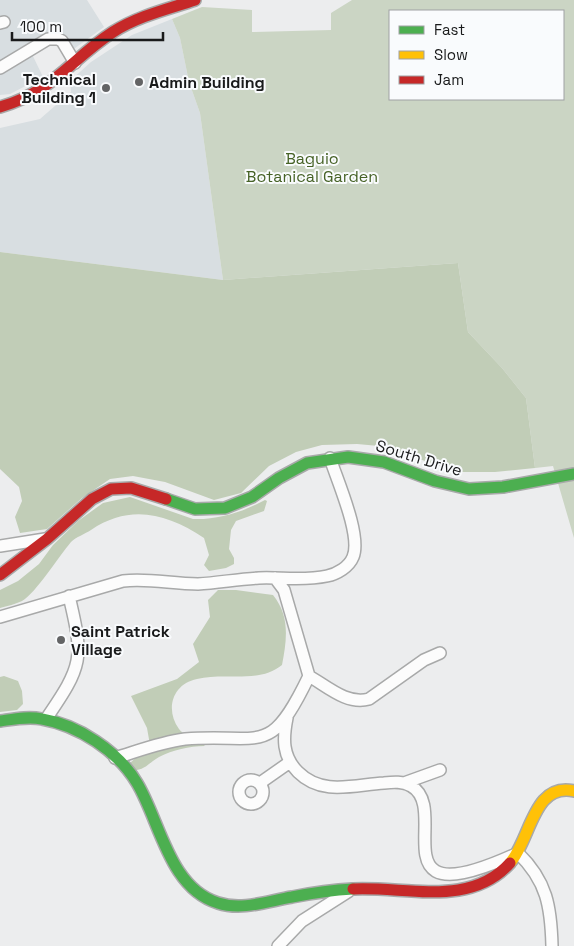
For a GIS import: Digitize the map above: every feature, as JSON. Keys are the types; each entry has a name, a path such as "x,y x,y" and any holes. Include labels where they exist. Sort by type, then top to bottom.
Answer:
{"main road":[{"path":"0,107 40,93 114,32 174,4 195,0"},
{"name":"South Drive","path":"0,574 47,539 92,499 111,489 131,488 195,509 225,508 252,498 292,470 330,458 348,456 384,462 435,481 469,489 503,487 574,474"},
{"path":"0,721 25,718 46,719 87,735 115,758 136,783 178,872 186,882 207,898 222,905 248,906 291,897 352,889 451,891 468,889 494,878 518,853 536,813 548,794 560,788 574,792"}],"street":[{"path":"0,68 48,39 62,41 75,63"},
{"path":"0,56 17,58"},
{"path":"0,617 122,581 142,579 199,584 281,582 328,576 348,566 354,556 353,532 330,458"},
{"path":"0,546 47,539"},
{"path":"281,582 310,676 348,699 362,701 369,699 424,660 440,653"},
{"path":"46,719 72,678 78,660 78,637 69,596"},
{"path":"115,758 161,743 185,740 250,739 268,735 287,718 310,676"},
{"path":"260,783 288,757 287,718"},
{"path":"268,735 304,777 316,785 324,787 404,783 440,770"},
{"path":"404,783 412,786 421,798 426,855 429,863 440,874 458,875 468,873 518,853 533,868 548,900 552,946"},
{"path":"278,946 302,921 352,889"}],"shaded area":[{"path":"0,0 87,0 104,27 71,51 65,40 30,50 43,77 10,94 0,95"},
{"path":"172,19 180,38 189,82 200,113 223,280 0,252 0,128 40,119 71,92 70,81 91,62 132,35"}],"green space":[{"name":"Baguio Botanical Garden","path":"352,0 574,0 574,538 553,466 535,468 526,398 502,368 468,332 458,263 223,280 200,113 189,82 180,38 172,19 202,7 252,10 252,32 331,30 331,13"},
{"path":"0,252 223,280 458,263 468,332 502,368 526,398 535,468 495,472 459,472 379,446 357,444 322,445 296,452 269,466 241,493 214,500 165,482 133,476 110,479 82,498 47,529 20,533 15,517 22,501 19,487 0,469"},
{"path":"130,497 193,519 212,518 230,514 265,500 267,501 264,511 236,521 231,530 229,549 234,558 234,564 226,568 209,571 204,565 209,555 204,538 190,529 162,518 148,515 120,517 105,522 73,540 28,597 20,602 0,608 0,590 18,581 39,564 53,545 78,521 103,503"},
{"path":"218,590 236,590 273,595 285,620 286,637 282,665 273,671 263,674 208,677 188,682 182,686 173,699 172,714 175,722 181,731 194,737 205,746 170,752 159,757 144,768 132,771 130,763 150,745 147,728 131,696 177,679 199,662 193,644 210,617 208,600"},
{"path":"4,676 18,681 22,691 23,704 17,710 0,712 0,677"}],"traffic: fast":[{"path":"166,499 195,509 225,508 252,497 279,478 307,463 348,457 384,462 435,481 469,489 503,487 574,474"},
{"path":"0,721 32,718 56,722 83,733 108,750 129,771 137,783 177,868 188,883 201,895 218,903 246,906 315,893 353,889"}],"traffic: slow":[{"path":"510,863 517,853 541,803 550,795 560,791 574,791"}],"traffic: jam":[{"path":"0,107 18,101 48,84 98,42 123,26 153,13 195,0"},
{"path":"0,575 47,539 92,499 111,489 131,488 166,499"},
{"path":"353,889 436,892 457,890 476,886 494,877 510,863"}],"place":[{"name":"Admin Building","path":"139,82"},
{"name":"Technical Building 1","path":"106,88"},
{"name":"Saint Patrick Village","path":"61,640"}]}
